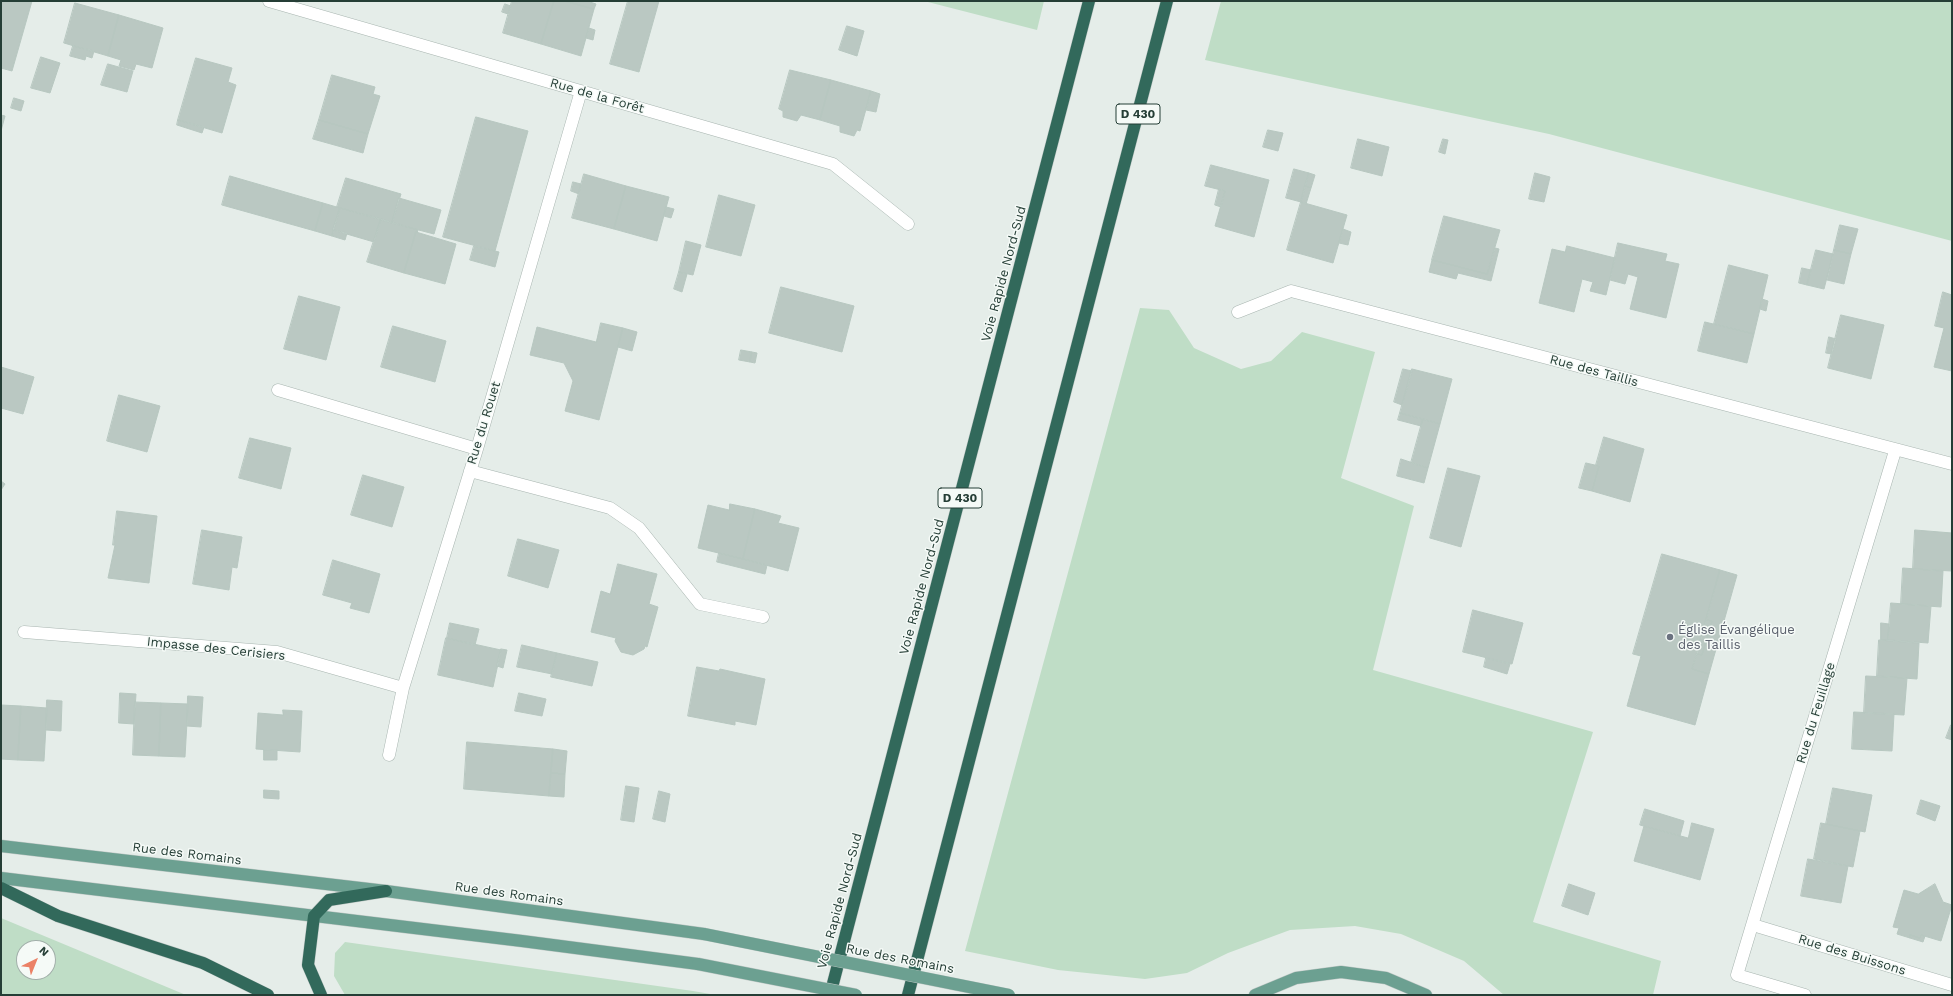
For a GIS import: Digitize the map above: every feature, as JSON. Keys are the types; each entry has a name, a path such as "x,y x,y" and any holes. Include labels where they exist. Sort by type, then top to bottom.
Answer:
{"highway":[{"name":"Voie Rapide Nord-Sud","path":"830,995 1089,1"},
{"name":"D 430","path":"908,995 1167,1"},
{"path":"1,888 58,916 203,963 268,995"},
{"path":"321,995 308,965 314,916 329,900 386,891"}],"main road":[{"name":"Rue des Romains","path":"1,846 386,891 704,934 1009,995"},
{"path":"1,878 522,940 698,964 856,995"},
{"path":"1255,995 1296,978 1341,972 1386,978 1426,995"}],"street":[{"name":"Rue de la Forêt","path":"269,1 834,164 908,224"},
{"name":"Rue du Rouet","path":"389,755 403,688 477,449 581,91"},
{"name":"Rue des Taillis","path":"1238,312 1291,291 1952,464"},
{"path":"278,390 477,449"},
{"name":"Rue du Feuillage","path":"1805,995 1737,975 1895,450"},
{"path":"470,471 610,508 639,528 700,604 763,617"},
{"name":"Impasse des Cerisiers","path":"24,632 277,652 403,688"},
{"name":"Rue des Buissons","path":"1753,925 1952,986 1950,995"}],"green space":[{"path":"924,1 1044,1 1037,30"},
{"path":"1221,1 1952,1 1952,241 1549,134 1205,60"},
{"path":"1140,308 1169,310 1194,348 1241,369 1271,361 1302,332 1375,352 1341,478 1414,506 1373,670 1593,732 1533,922 1661,961 1653,995 1504,995 1464,961 1401,934 1355,926 1290,930 1228,953 1187,973 1145,979 1058,970 965,951"},
{"path":"1,918 54,940 16,940 16,980 56,980 56,941 186,995 1,995"},
{"path":"345,942 716,995 345,995 334,976 335,953"}],"building":[{"path":"1,1 32,1 12,71 1,68"},
{"path":"512,1 554,1 541,44 503,33"},
{"path":"554,1 565,1 594,9 581,56 541,44"},
{"path":"565,1 590,1 596,4 594,9"},
{"path":"628,1 659,1 639,72 610,64"},
{"path":"75,3 119,15 108,56 64,43"},
{"path":"505,4 511,6 508,14 502,12"},
{"path":"119,15 163,28 152,68 136,64 134,70 119,66 121,60 108,56"},
{"path":"847,26 864,31 857,56 839,50"},
{"path":"589,28 595,30 593,40 586,38"},
{"path":"73,46 94,51 92,58 86,56 85,60 70,56"},
{"path":"41,57 60,63 50,93 31,88"},
{"path":"196,58 232,68 228,82 236,85 222,133 178,120"},
{"path":"108,64 133,71 127,92 101,85"},
{"path":"790,70 831,80 820,120 801,115 797,121 783,117 783,111 779,109"},
{"path":"332,75 375,87 373,94 380,96 368,134 319,120"},
{"path":"831,80 871,91 860,131 857,130 854,136 840,132 840,126 820,120"},
{"path":"871,91 880,94 876,112 866,110"},
{"path":"14,98 24,101 21,111 11,108"},
{"path":"1,115 5,116 1,131"},
{"path":"476,117 528,131 495,251 443,237"},
{"path":"178,120 204,127 202,133 177,125"},
{"path":"319,120 368,134 363,153 313,139"},
{"path":"1268,130 1283,133 1278,151 1263,147"},
{"path":"1358,139 1389,147 1382,176 1351,168"},
{"path":"1443,139 1448,140 1445,154 1439,152"},
{"path":"1211,165 1269,180 1254,237 1215,226 1225,191 1205,186"},
{"path":"1294,169 1309,173 1301,202 1286,198"},
{"path":"1309,173 1315,175 1311,188 1305,186"},
{"path":"1535,173 1550,177 1544,202 1529,199"},
{"path":"584,174 626,186 614,229 572,218"},
{"path":"230,176 323,203 315,231 222,205"},
{"path":"346,178 401,194 392,223 337,207"},
{"path":"573,182 581,184 579,194 571,191"},
{"path":"626,186 669,197 657,241 614,229"},
{"path":"1305,186 1311,188 1306,204 1301,202"},
{"path":"1219,189 1225,191 1221,207 1215,205"},
{"path":"719,195 755,205 741,256 706,247"},
{"path":"399,198 441,210 434,234 392,223"},
{"path":"1301,202 1347,215 1333,263 1287,250"},
{"path":"323,203 340,208 332,236 315,231"},
{"path":"666,207 674,209 671,218 664,216"},
{"path":"340,208 381,219 374,242 333,230"},
{"path":"1444,216 1500,230 1487,274 1432,260"},
{"path":"381,219 418,230 417,233 416,232 404,273 367,262"},
{"path":"1840,225 1858,229 1851,254 1834,250"},
{"path":"1343,229 1351,232 1348,245 1339,243"},
{"path":"334,230 347,233 345,240 332,236"},
{"path":"416,232 456,244 445,284 404,273"},
{"path":"686,241 701,245 693,275 679,272"},
{"path":"1618,243 1667,254 1665,261 1679,264 1666,318 1630,309 1638,277 1628,274 1625,284 1610,280"},
{"path":"474,246 499,252 495,267 470,260"},
{"path":"1567,246 1615,258 1606,295 1590,291 1593,282 1582,279 1574,312 1539,303 1552,249 1565,252"},
{"path":"1495,248 1499,249 1491,281 1458,273 1456,279 1429,272 1432,260 1487,274"},
{"path":"1816,250 1833,254 1824,289 1807,285"},
{"path":"1834,250 1851,254 1844,284 1827,280"},
{"path":"1729,265 1768,275 1754,334 1714,324"},
{"path":"1802,268 1811,270 1807,285 1799,283"},
{"path":"679,272 687,274 682,292 674,289"},
{"path":"781,287 854,306 842,352 769,333"},
{"path":"1943,292 1952,295 1952,371 1934,367 1944,328 1935,326"},
{"path":"299,296 340,307 326,360 284,349"},
{"path":"1762,299 1768,301 1766,311 1760,309"},
{"path":"1841,315 1884,325 1871,379 1828,368"},
{"path":"1705,322 1754,334 1747,363 1698,351"},
{"path":"601,323 623,328 599,420 565,411 573,381 564,363 530,355 537,327 596,342"},
{"path":"393,326 446,341 435,382 381,367"},
{"path":"623,328 637,332 632,351 618,347"},
{"path":"1829,337 1836,339 1832,354 1826,353"},
{"path":"741,350 752,352 750,362 739,360"},
{"path":"752,352 757,353 755,363 750,362"},
{"path":"1,367 34,377 23,414 1,408"},
{"path":"1403,369 1412,371 1402,405 1394,402"},
{"path":"1412,369 1452,379 1440,424 1400,413"},
{"path":"119,395 160,406 147,452 107,441"},
{"path":"1400,413 1423,419 1421,426 1398,420"},
{"path":"1423,419 1440,424 1428,468 1411,463"},
{"path":"1604,437 1644,449 1630,502 1592,491 1599,466 1596,465"},
{"path":"250,438 291,448 281,489 239,478"},
{"path":"1401,459 1428,468 1424,483 1397,476"},
{"path":"1586,463 1599,466 1592,491 1579,488"},
{"path":"1448,468 1480,476 1461,547 1430,538"},
{"path":"363,475 404,487 392,527 351,515"},
{"path":"1,481 5,484 1,490"},
{"path":"730,504 755,509 743,559 698,548 708,505 729,510"},
{"path":"755,509 781,516 778,523 799,528 788,571 743,559"},
{"path":"117,511 157,516 149,583 108,578 115,545 113,545"},
{"path":"202,530 242,537 237,568 232,567 229,590 193,584"},
{"path":"1915,530 1952,533 1952,571 1913,569"},
{"path":"518,539 559,550 548,588 508,576"},
{"path":"719,553 767,565 765,574 717,562"},
{"name":"Église Évangélique des Taillis","path":"1662,554 1720,570 1692,669 1709,674 1695,725 1627,706 1641,656 1633,654"},
{"path":"333,560 380,574 369,613 350,608 352,603 323,595"},
{"path":"618,564 657,574 649,604 658,607 647,647 645,646 644,649 633,655 621,652 615,641 616,638 591,632 601,591 610,594"},
{"path":"1903,568 1943,571 1941,607 1901,604"},
{"path":"1720,570 1737,575 1709,674 1692,669 1697,654 1702,655 1712,621 1706,620"},
{"path":"1891,603 1931,606 1928,643 1888,640"},
{"path":"1473,610 1523,623 1512,664 1463,652"},
{"path":"1706,620 1712,621 1702,655 1697,654"},
{"path":"450,623 479,629 475,645 447,638"},
{"path":"1881,623 1889,624 1888,640 1881,640"},
{"path":"446,638 501,650 493,687 438,675"},
{"path":"1879,640 1919,643 1917,679 1877,676"},
{"path":"522,645 557,653 552,674 517,667"},
{"path":"501,649 507,650 503,668 497,666"},
{"path":"557,653 598,662 592,686 551,677"},
{"path":"1486,658 1510,664 1507,674 1484,667"},
{"path":"697,667 719,671 720,669 765,679 756,725 735,721 735,725 688,716"},
{"path":"1866,676 1907,678 1904,715 1864,713"},
{"path":"120,693 136,694 134,724 119,723"},
{"path":"519,693 546,699 542,716 515,711"},
{"path":"188,696 203,697 201,727 187,726"},
{"path":"47,700 62,701 61,731 46,730"},
{"path":"135,702 161,703 159,756 133,755"},
{"path":"161,703 188,704 185,757 159,756"},
{"path":"1,705 21,706 18,760 1,759"},
{"path":"21,706 47,708 44,761 18,760"},
{"path":"283,710 302,711 300,752 256,749 258,713 283,715"},
{"path":"1854,712 1894,714 1892,751 1852,749"},
{"path":"1952,725 1952,740 1946,738"},
{"path":"467,742 553,749 549,796 464,789"},
{"path":"553,749 567,751 565,774 551,773"},
{"path":"264,750 277,750 277,760 264,760"},
{"path":"551,773 565,774 564,797 549,796"},
{"path":"626,786 639,788 634,822 621,820"},
{"path":"1833,788 1872,795 1865,832 1826,824"},
{"path":"264,790 279,791 279,799 264,798"},
{"path":"659,791 670,794 665,822 653,819"},
{"path":"1921,800 1940,806 1935,821 1917,814"},
{"path":"1645,809 1684,821 1680,836 1640,825"},
{"path":"1692,823 1714,829 1700,880 1634,861 1644,826 1688,838"},
{"path":"1821,823 1860,831 1853,867 1814,859"},
{"path":"1808,859 1848,866 1841,903 1801,896"},
{"path":"1569,884 1595,893 1588,915 1562,906"},
{"path":"1935,884 1943,902 1952,905 1941,941 1921,935 1920,938 1910,935 1910,938 1897,934 1899,928 1893,927 1904,890 1918,894"},
{"path":"1910,935 1920,938 1921,935 1925,936 1923,942 1910,938"}],"place":[{"name":"Église Évangélique des Taillis","path":"1670,637"}]}
